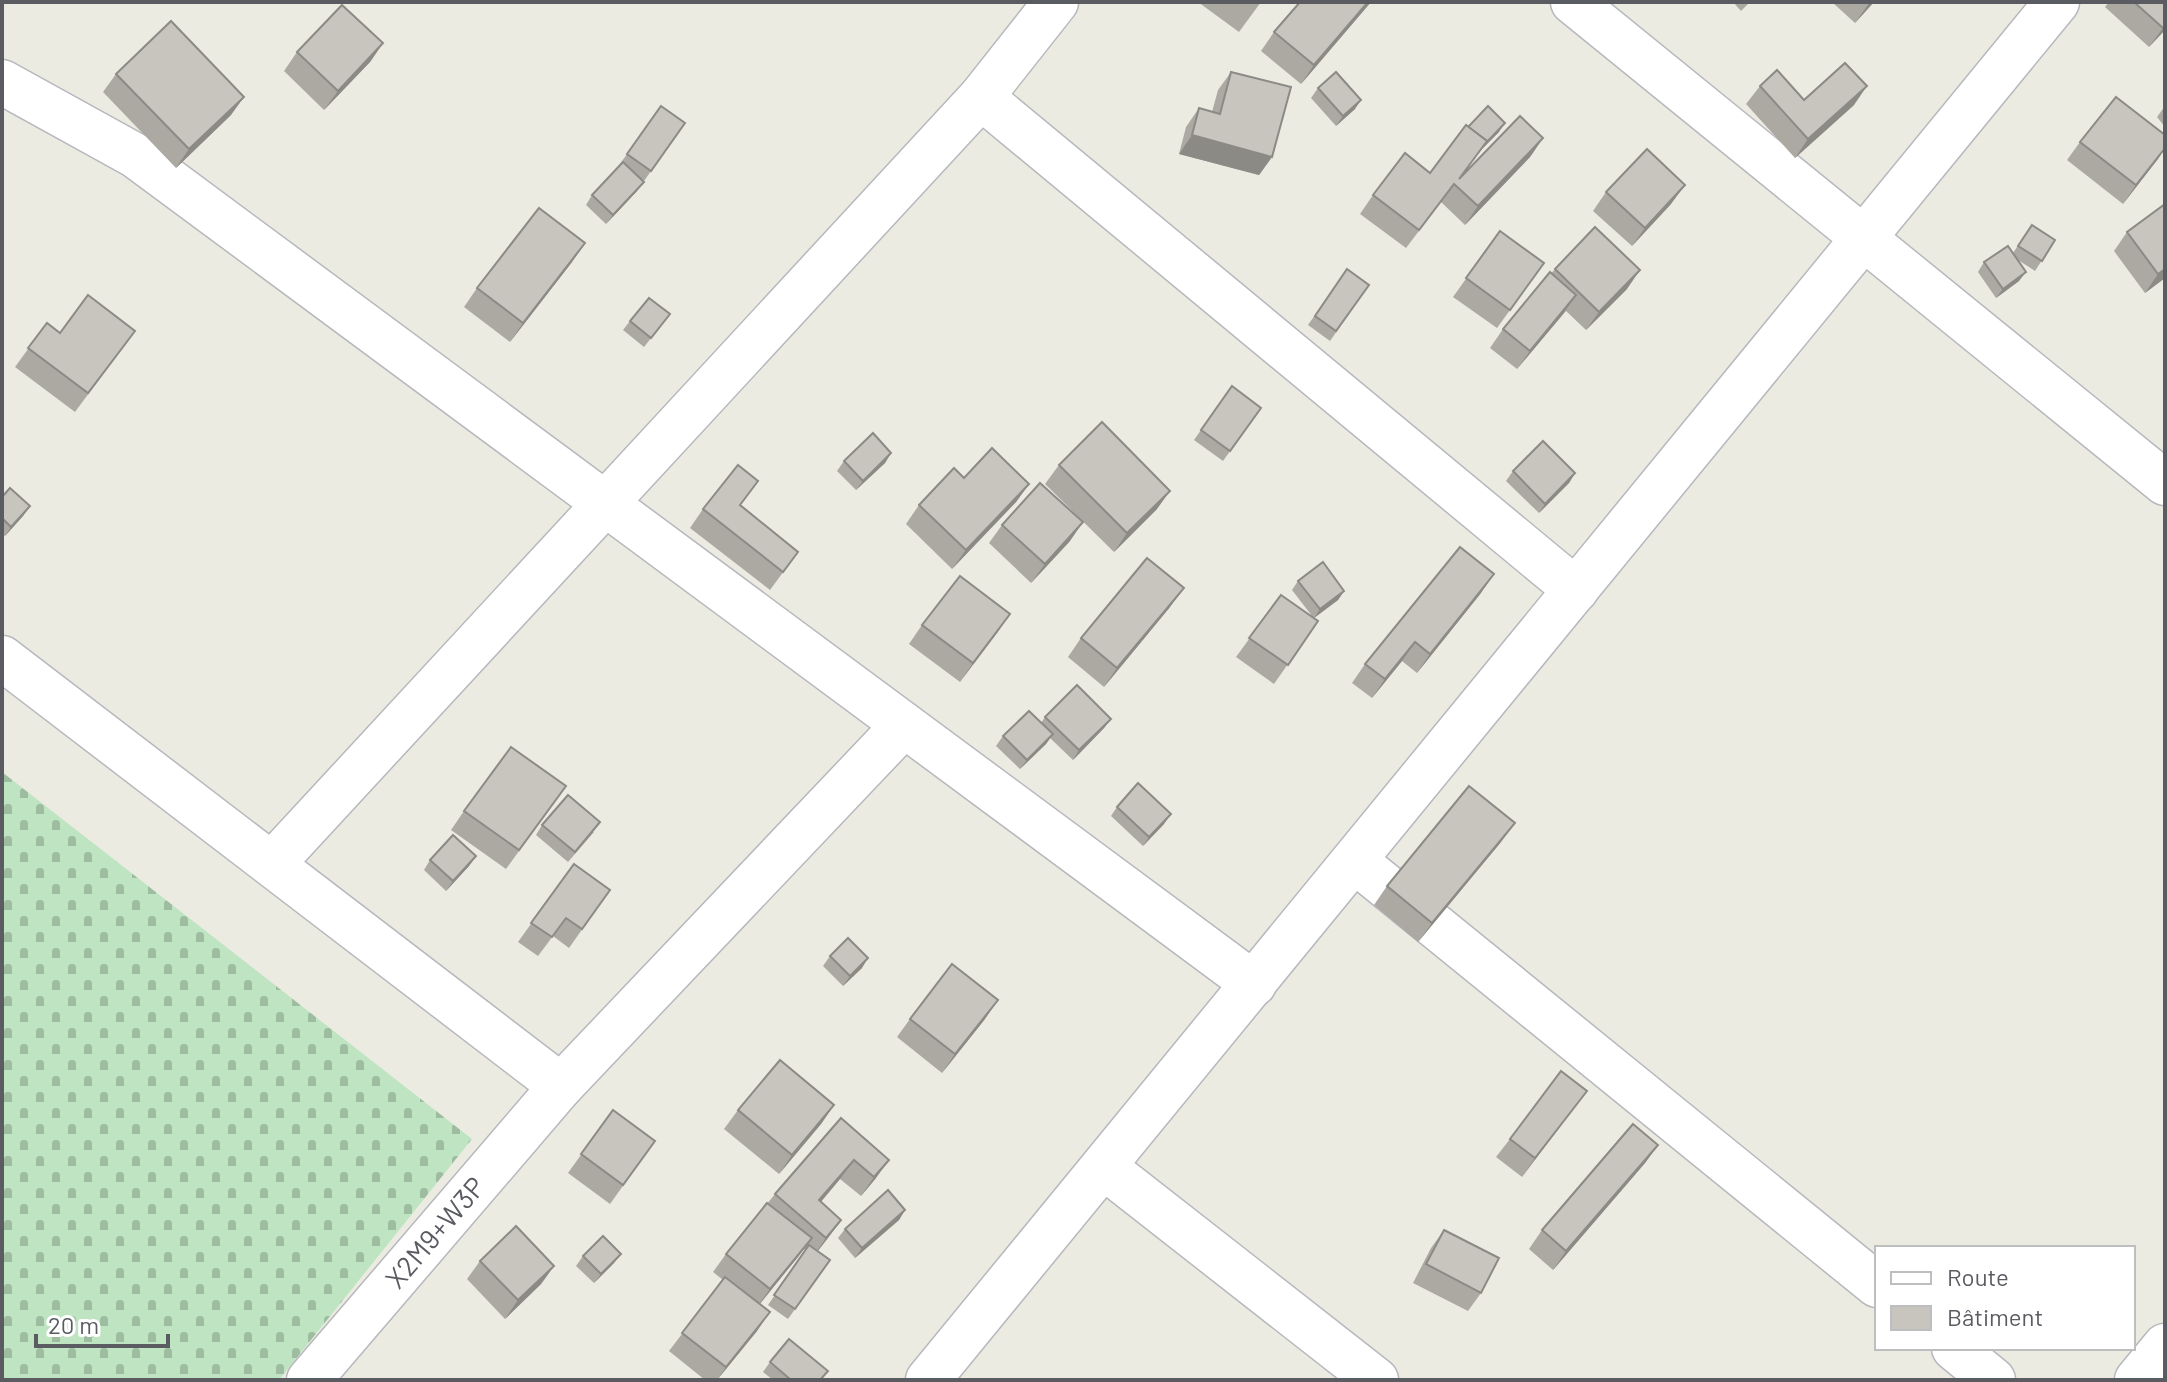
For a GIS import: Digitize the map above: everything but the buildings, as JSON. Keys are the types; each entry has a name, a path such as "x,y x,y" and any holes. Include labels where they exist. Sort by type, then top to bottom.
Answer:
{"street":[{"path":"272,864 981,97 1056,2"},
{"path":"1573,2 2165,483"},
{"path":"928,1380 2057,2"},
{"path":"2,82 136,156 1254,984"},
{"path":"981,97 1576,590"},
{"path":"2,658 561,1086"},
{"name":"X2M9+W3P","path":"309,1380 561,1086 904,725"},
{"path":"1355,861 1875,1283"},
{"path":"1104,1167 1376,1380"},
{"path":"2137,1380 2165,1346"},
{"path":"1956,1350 1993,1380"}],"green space":[{"path":"2,772 472,1139 279,1380 2,1380"}]}
